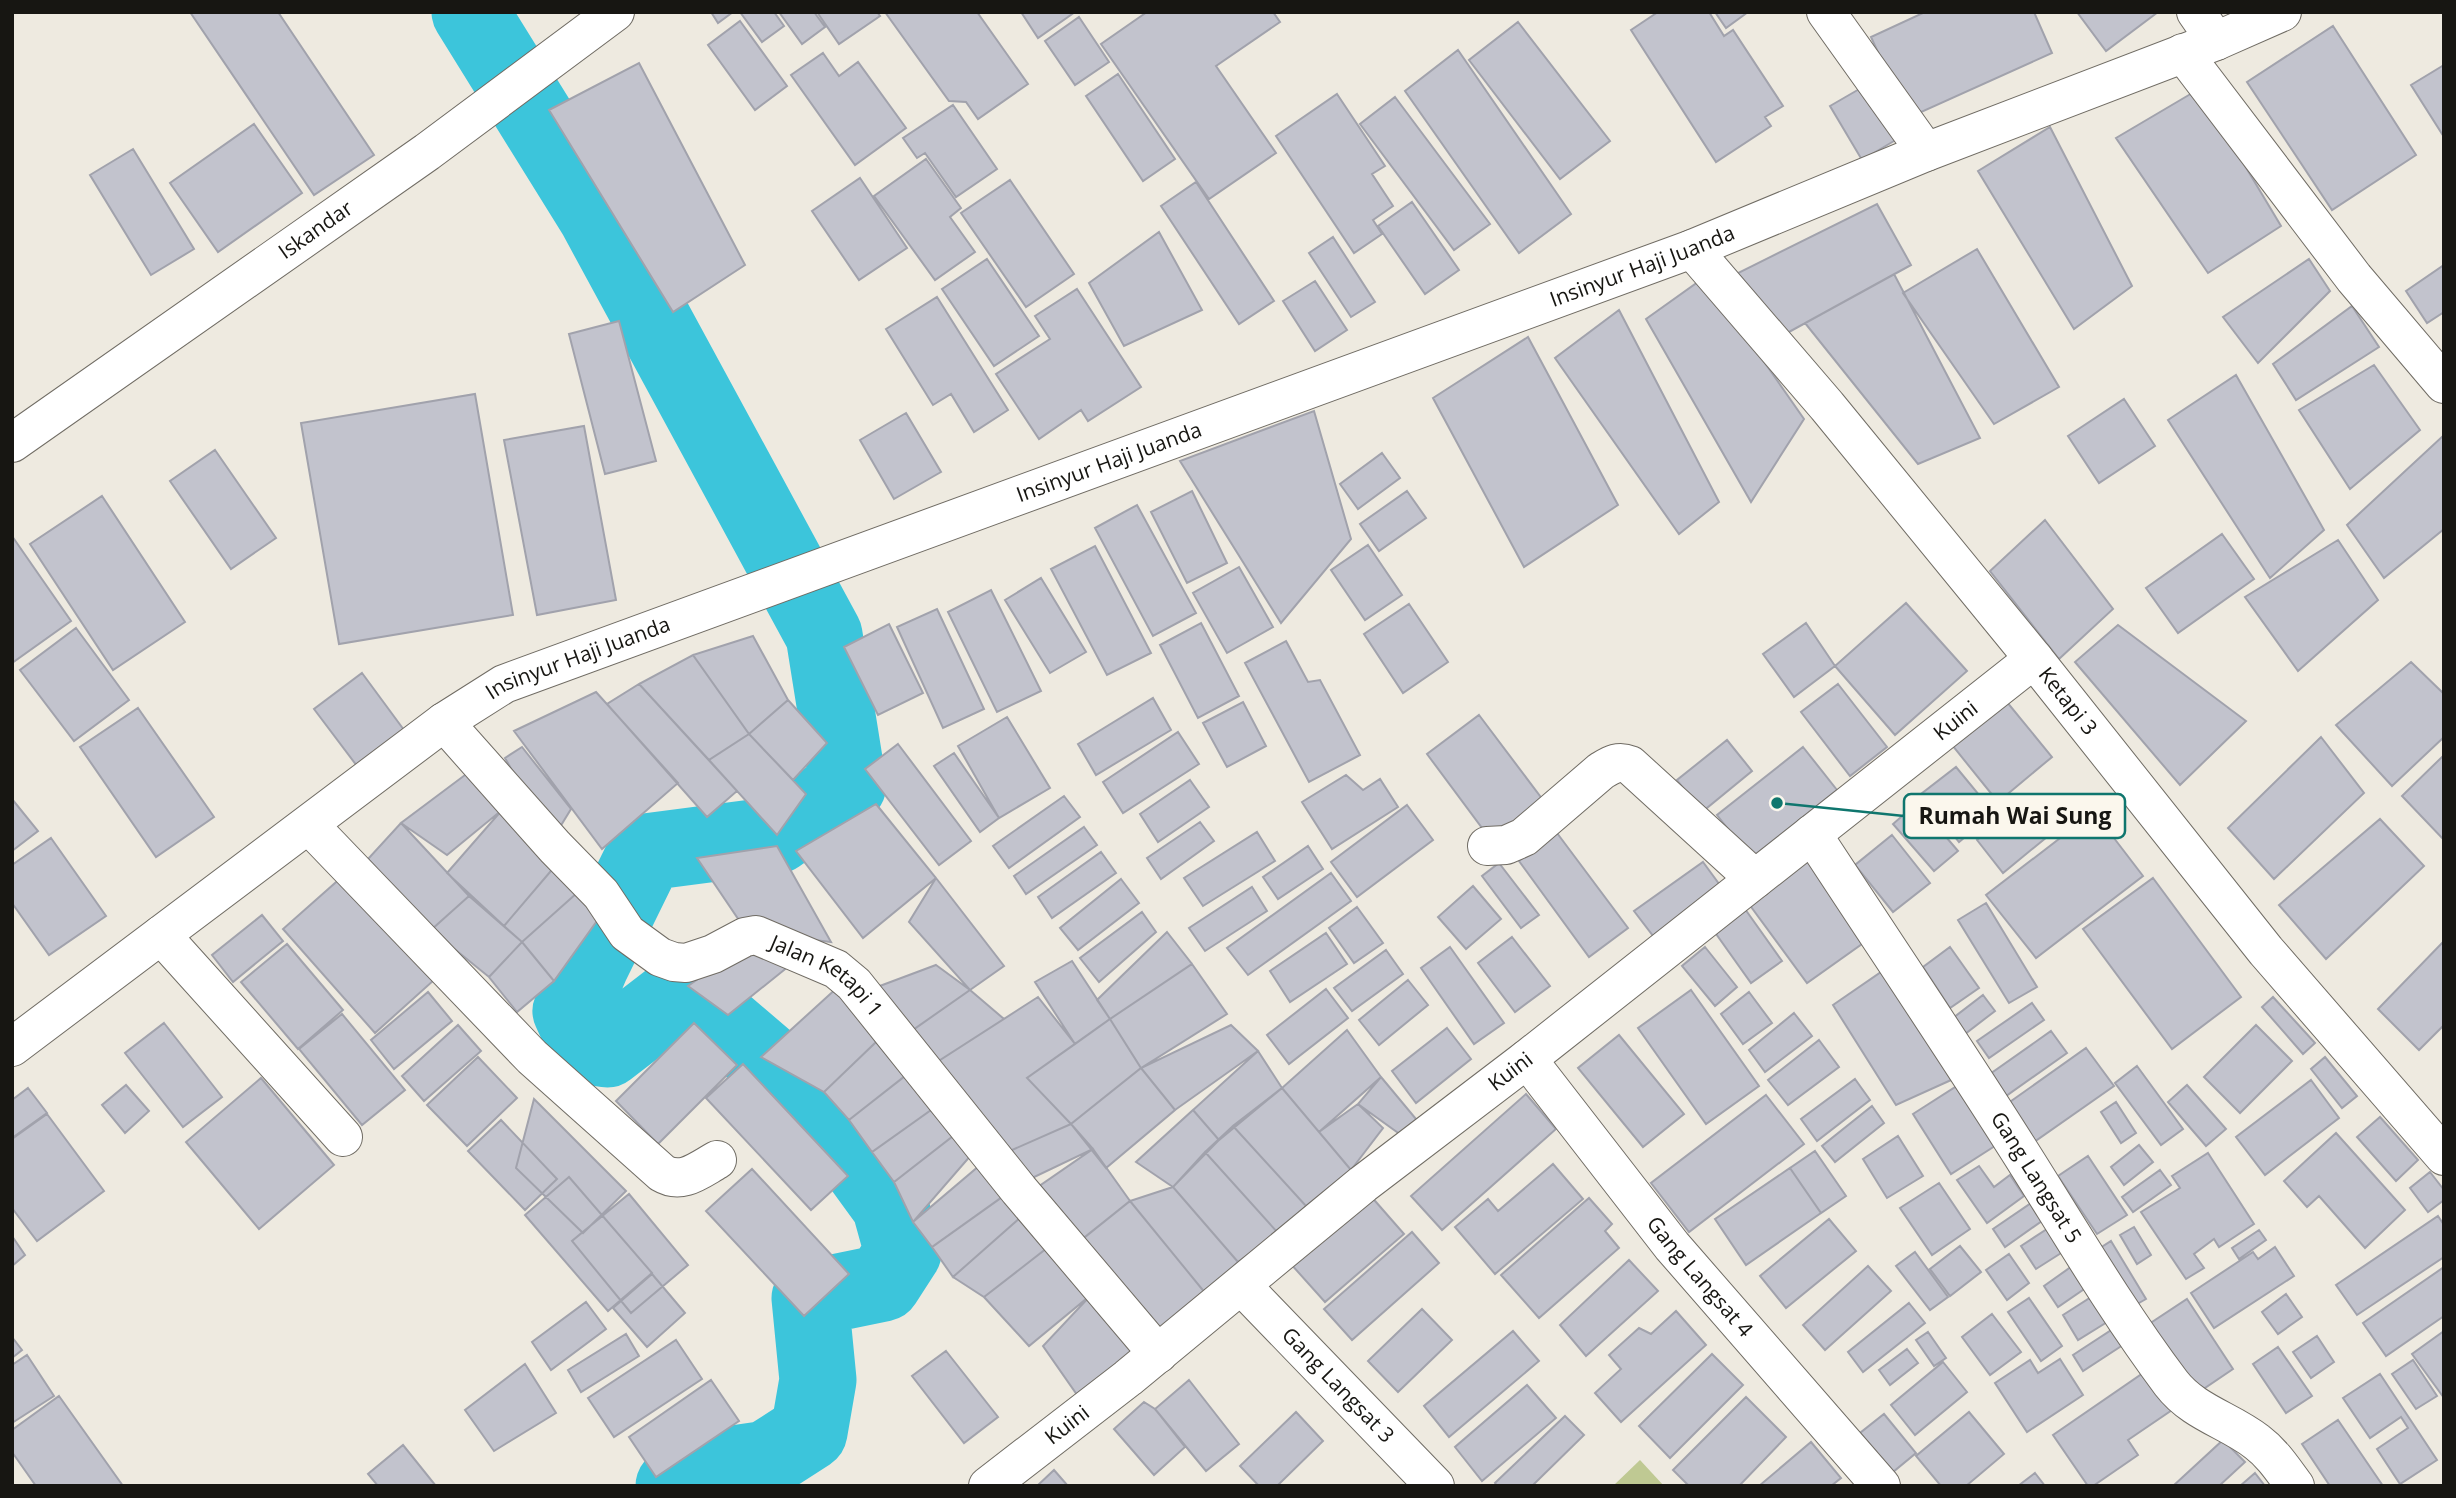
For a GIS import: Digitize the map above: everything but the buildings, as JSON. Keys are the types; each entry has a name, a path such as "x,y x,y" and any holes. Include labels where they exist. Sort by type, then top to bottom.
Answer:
{"street":[{"path":"1826,12 1926,152"},
{"name":"Insinyur Haji Juanda","path":"12,1047 444,722 504,684 1692,249 2198,35 2282,12"},
{"name":"Iskandar","path":"12,443 461,127 606,20"},
{"path":"2198,35 2354,278 2444,384"},
{"name":"Ketapi 3","path":"1692,249 1827,406 2266,951 2444,1156"},
{"name":"Kuini","path":"988,1486 1158,1354 1363,1184 1527,1059 2034,660"},
{"name":"Jalan Ketapi 1","path":"444,722 555,847 601,894 627,933 660,957 686,963 745,937 756,935 836,969 854,984 1019,1190 1158,1354"},
{"path":"1487,846 1506,845 1524,837 1610,765 1622,762 1630,765 1755,879"},
{"path":"309,825 532,1057 662,1173 671,1178 684,1178 717,1160"},
{"name":"Gang Langsat 5","path":"1812,834 2172,1384 2185,1399 2204,1413 2257,1442 2270,1453 2295,1486"},
{"path":"161,935 343,1137"},
{"name":"Gang Langsat 4","path":"1527,1059 1672,1246 1881,1486"},
{"name":"Gang Langsat 3","path":"1242,1286 1434,1486"}],"green space":[{"path":"1640,1460 1664,1486 1613,1486"}],"waterway":[{"path":"470,12 596,215 824,635 848,785 777,835 646,852 571,1011 587,1046 607,1049 668,1002 699,1003 775,1068 831,1124 890,1205 903,1252 883,1283 810,1298 818,1380 809,1432 767,1459 712,1467 674,1486"}],"place":[{"name":"Rumah Wai Sung","path":"1777,803"}]}
